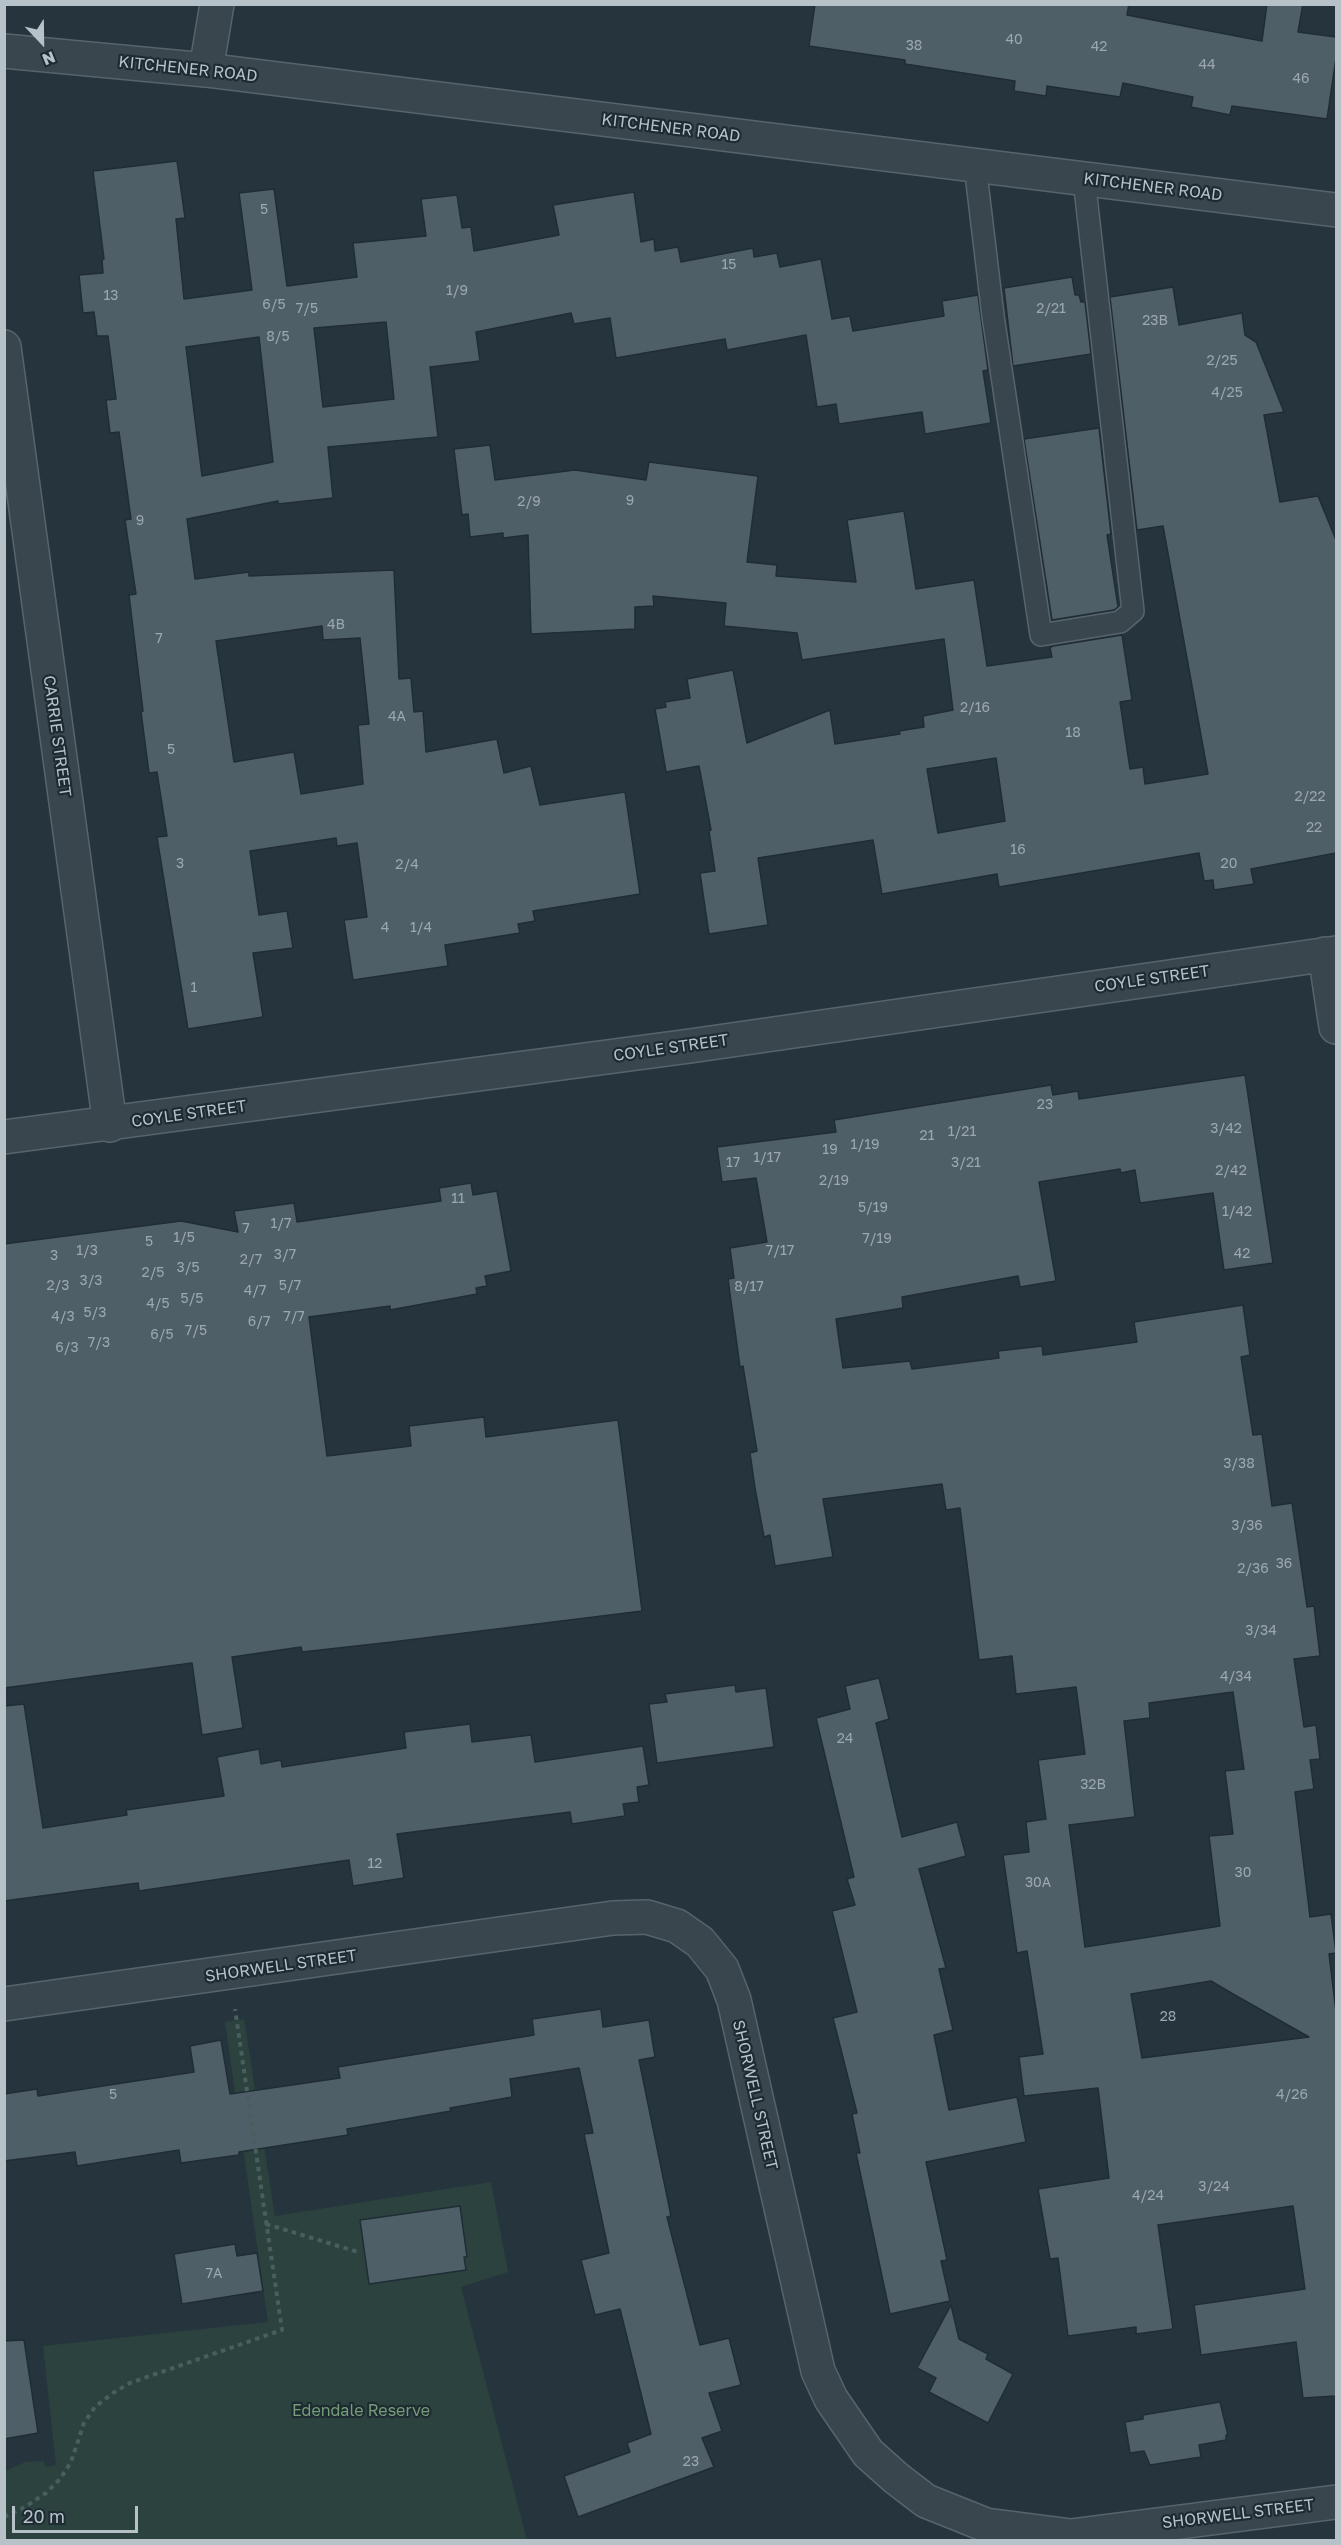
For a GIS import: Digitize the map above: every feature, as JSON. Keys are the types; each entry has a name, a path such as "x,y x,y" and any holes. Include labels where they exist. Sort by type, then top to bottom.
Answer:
{"street":[{"path":"206,70 217,4"},
{"name":"KITCHENER ROAD","path":"4,51 206,70 1336,210"},
{"name":"CARRIE STREET","path":"4,347 110,1125"},
{"path":"1331,954 1336,1027"},
{"name":"COYLE STREET","path":"4,1137 110,1125 702,1044 1331,954"},
{"name":"SHORWELL STREET","path":"4,2004 613,1918 647,1917 677,1926 700,1942 722,1969 734,2000 818,2371 831,2399 868,2453 896,2478 926,2501 986,2525 1071,2536 1336,2502"}],"lane":[{"path":"975,165 993,316 1041,635 1120,622 1133,611 1084,178"}],"path":[{"path":"4,2517 46,2493 60,2479 71,2462 84,2423 95,2407 113,2393 130,2383 282,2330 234,1999"},
{"path":"266,2224 358,2252"}],"green space":[{"name":"Edendale Reserve","path":"244,2019 275,2216 491,2182 508,2272 461,2287 527,2540 5,2540 4,2472 25,2462 44,2461 45,2467 56,2465 43,2346 268,2322 225,2022"}],"building":[{"path":"815,4 1129,4 1127,15 1262,41 1267,4 1303,4 1298,32 1336,37 1336,58 1327,119 1232,106 1230,115 1191,107 1193,97 1123,83 1120,97 1047,86 1046,96 1014,91 1015,81 905,64 905,60 809,46"},
{"path":"177,161 185,218 176,219 184,299 252,290 239,193 274,189 287,286 357,277 353,243 426,236 421,199 457,195 462,228 471,227 474,251 559,235 553,205 634,192 641,242 654,239 655,251 678,247 681,262 753,248 754,257 777,253 780,267 821,259 832,319 850,316 853,331 944,316 942,301 978,295 988,370 983,371 991,423 925,434 922,412 839,424 836,404 817,407 806,335 727,350 725,339 616,358 610,318 574,324 571,313 476,332 480,361 430,367 438,437 328,447 333,498 278,504 278,501 187,519 195,579 249,572 249,576 394,570 399,679 411,678 414,712 423,711 426,752 497,739 504,773 531,766 540,805 625,792 640,894 533,911 535,921 518,924 520,933 445,945 448,966 353,980 344,920 367,917 357,843 337,846 336,838 250,851 259,915 287,911 293,948 253,953 263,1017 188,1029 157,837 167,836 157,772 149,773 141,712 143,711 129,595 136,594 125,520 131,519 119,432 110,433 106,400 116,399 108,336 97,336 94,312 83,313 79,275 103,273 102,259 104,259 93,171","holes":["386,322 394,399 323,407 314,328","259,337 273,462 202,476 186,347","322,626 323,640 360,638 369,724 358,725 363,784 301,794 294,752 234,762 216,641"]},
{"path":"1072,277 1075,295 1079,295 1081,302 1085,302 1091,354 1013,366 1004,288"},
{"path":"1173,287 1179,325 1242,313 1245,335 1256,342 1284,412 1264,415 1280,502 1318,496 1336,540 1336,853 1251,869 1254,884 1214,890 1213,880 1204,881 1199,853 999,887 997,874 882,894 873,840 758,858 768,925 709,934 700,873 715,871 709,831 711,830 699,766 666,772 655,709 666,707 665,702 690,698 687,679 733,670 747,743 830,710 835,744 900,734 899,731 924,727 923,716 953,710 944,639 802,660 797,633 724,626 726,603 653,596 654,606 635,607 635,629 531,634 528,535 503,538 503,533 470,537 468,514 462,515 454,449 490,445 495,480 575,470 646,480 649,462 758,476 747,562 777,565 776,576 856,582 847,520 904,511 916,589 974,580 987,666 1052,657 1050,648 1053,646 1122,635 1132,700 1120,702 1130,769 1143,767 1145,784 1208,774 1163,526 1137,530 1110,297","holes":["996,758 1005,821 938,833 927,769"]},
{"path":"1099,428 1111,534 1107,535 1118,607 1114,610 1052,620 1024,439"},
{"path":"1245,1075 1273,1263 1224,1270 1213,1193 1140,1203 1135,1170 1121,1173 1120,1169 1039,1182 1056,1281 1020,1287 1018,1276 902,1297 903,1308 836,1319 843,1368 910,1361 912,1369 999,1358 998,1351 1042,1346 1043,1355 1137,1342 1134,1322 1243,1305 1250,1355 1241,1357 1253,1435 1262,1434 1272,1506 1292,1503 1307,1607 1314,1606 1320,1656 1294,1659 1304,1727 1316,1725 1320,1759 1310,1760 1314,1789 1295,1792 1310,1917 1331,1914 1336,1953 1329,1954 1336,2012 1336,2396 1303,2398 1296,2342 1201,2355 1194,2305 1305,2289 1293,2206 1158,2225 1173,2329 1136,2334 1136,2327 1068,2336 1058,2258 1050,2259 1038,2189 1109,2178 1098,2088 1024,2096 1019,2057 1043,2054 1027,1951 1017,1953 1003,1855 1029,1852 1026,1822 1046,1819 1038,1760 1085,1754 1076,1687 1016,1694 1012,1656 979,1660 960,1508 946,1510 942,1484 823,1499 833,1557 775,1566 770,1535 764,1537 750,1453 757,1451 743,1366 740,1367 728,1279 734,1278 730,1248 767,1242 756,1178 722,1182 717,1147 836,1132 834,1120 1051,1085 1053,1095 1078,1091 1079,1099","holes":["1233,1692 1244,1769 1225,1771 1233,1834 1209,1836 1220,1926 1085,1947 1069,1825 1135,1817 1124,1721 1150,1718 1149,1703","1211,1981 1233,1994 1309,2037 1142,2058 1131,1994"]},
{"path":"471,1183 473,1195 497,1191 511,1271 485,1276 487,1286 476,1288 477,1294 390,1310 390,1306 309,1317 327,1456 411,1446 409,1426 484,1417 486,1437 618,1420 642,1611 392,1642 302,1652 301,1647 232,1657 243,1728 202,1735 192,1663 4,1688 4,1244 181,1221 238,1232 234,1211 294,1203 297,1222 441,1201 439,1188"},
{"path":"879,1678 889,1719 876,1723 902,1837 957,1822 966,1856 919,1869 946,1968 939,1969 953,2030 934,2035 949,2110 1017,2097 1026,2142 926,2162 947,2260 941,2261 950,2301 890,2314 856,2153 860,2153 852,2114 857,2113 833,2018 857,2012 832,1911 855,1905 847,1879 854,1877 816,1718 850,1709 845,1686"},
{"path":"735,1685 736,1692 766,1688 774,1747 657,1763 649,1704 667,1702 665,1694"},
{"path":"24,1704 43,1828 127,1815 126,1810 224,1796 217,1757 259,1749 261,1764 281,1760 282,1767 406,1748 404,1732 470,1724 472,1742 531,1735 535,1762 643,1746 649,1785 637,1787 639,1802 623,1804 625,1816 572,1824 570,1812 397,1834 404,1878 353,1886 349,1860 139,1891 138,1883 4,1901 4,1706"},
{"path":"601,2009 603,2027 649,2020 655,2057 639,2060 671,2216 667,2217 700,2345 729,2338 741,2385 709,2393 722,2431 702,2438 714,2467 578,2517 564,2476 630,2452 627,2443 651,2434 620,2309 595,2315 581,2260 609,2253 584,2134 593,2133 579,2068 510,2079 512,2097 450,2108 451,2111 347,2129 348,2135 239,2152 239,2155 181,2163 179,2150 77,2166 75,2152 4,2161 4,2094 37,2089 38,2096 194,2072 190,2046 221,2040 230,2094 340,2078 338,2067 534,2035 532,2019"},
{"path":"460,2206 467,2257 464,2257 466,2270 369,2284 360,2220"},
{"path":"235,2244 237,2256 257,2253 263,2291 182,2304 174,2254"},
{"path":"951,2305 959,2339 988,2354 986,2359 1013,2374 988,2423 929,2392 936,2378 917,2368"},
{"path":"24,2340 38,2433 4,2439 4,2341"},
{"path":"1220,2402 1228,2435 1226,2435 1226,2440 1199,2445 1201,2457 1150,2465 1144,2451 1130,2453 1125,2422 1143,2419 1143,2415"}]}
